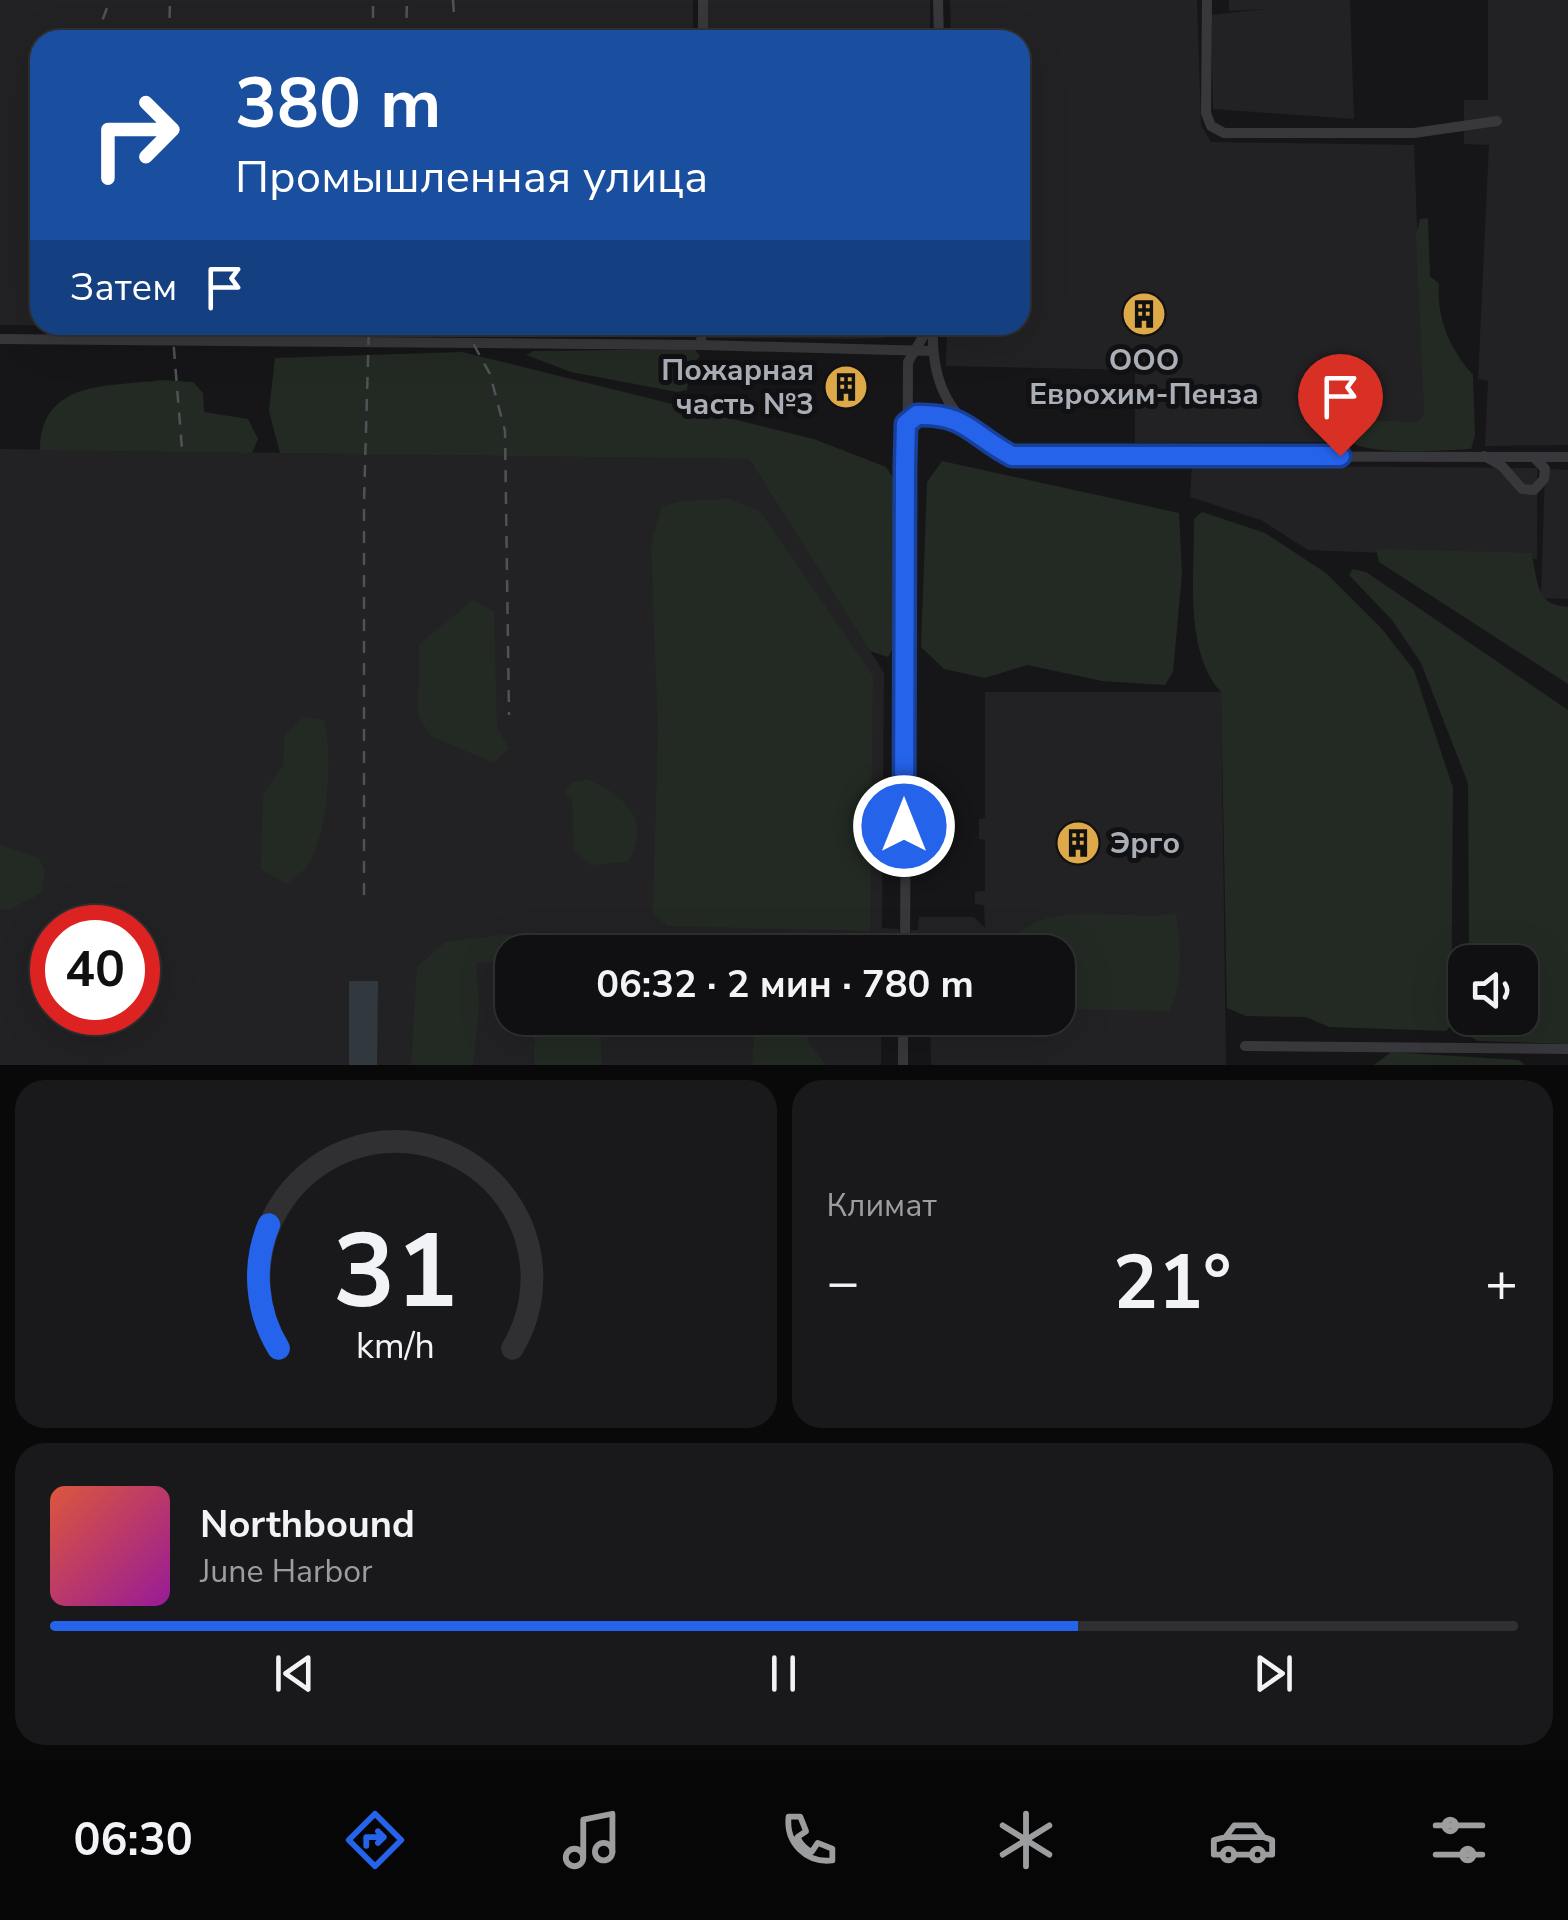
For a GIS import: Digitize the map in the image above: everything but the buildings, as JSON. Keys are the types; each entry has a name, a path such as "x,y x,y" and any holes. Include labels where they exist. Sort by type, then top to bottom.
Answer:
{"street":[{"path":"703,0 703,30"},
{"path":"938,0 939,30"},
{"path":"1206,0 1206,113 1211,126 1224,134 1414,133 1497,121"},
{"path":"702,335 702,345"},
{"path":"904,935 908,362 926,335"},
{"path":"932,335 942,396 981,440 1012,456 1568,457"},
{"path":"0,339 702,345 932,352"},
{"path":"883,348 908,362"},
{"path":"932,414 942,396"},
{"path":"907,405 917,415"},
{"path":"906,424 917,415 959,418"},
{"path":"1484,456 1502,466 1522,489 1534,490 1544,479 1545,469 1534,457"},
{"path":"902,1065 903,1035"},
{"path":"1245,1046 1568,1050"},
{"path":"1540,1050 1540,1065"}],"shaded area":[{"path":"0,0 693,0 693,30 30,30 30,325 0,325"},
{"path":"708,0 930,0 930,30 708,30"},
{"path":"950,0 1197,0 1201,125 1211,142 1414,145 1424,413 1418,422 1351,419 1336,427 1336,442 1135,443 1135,370 946,366 947,335 1030,335 1030,30 951,30"},
{"path":"1229,0 1350,0 1354,119 1213,109 1211,15 1264,9 1229,11"},
{"path":"1488,0 1568,0 1568,445 1485,446 1488,381 1478,379 1489,145 1464,144 1464,100 1488,100"},
{"path":"1428,218 1430,276 1439,284 1443,321 1452,345 1473,375 1475,435 1471,449 1402,451 1351,443 1340,436 1343,423 1351,419 1418,422 1424,413 1416,235 1420,219"},
{"path":"708,335 890,335 853,339"},
{"path":"695,349 700,357 690,365 687,390 677,392 571,372 526,355 534,351"},
{"path":"462,352 814,439 886,467 896,482 895,645 888,657 870,651 749,459 280,453 269,411 275,358"},
{"path":"163,380 193,382 203,393 204,412 248,419 258,439 252,453 40,450 43,427 52,410 65,398 101,387"},
{"path":"0,449 749,459 884,673 882,928 899,929 899,935 495,935 495,1035 881,1035 881,1065 0,1065"},
{"path":"942,461 1179,513 1182,573 1173,672 1165,685 1102,681 1027,665 985,678 944,669 921,647 927,482"},
{"path":"1192,465 1537,468 1537,559 1308,550 1261,520 1190,497"},
{"path":"1545,469 1568,470 1568,599 1541,598"},
{"path":"729,499 760,511 873,676 870,931 668,926 653,914 658,730 651,545 661,507 681,501"},
{"path":"1202,512 1265,533 1326,573 1382,629 1414,670 1453,788 1452,945 1448,945 1446,1031 1329,1027 1306,1017 1246,1016 1227,1008 1221,692 1209,675 1196,633 1194,519"},
{"path":"1376,549 1531,553 1543,596 1549,602 1568,607 1568,684 1379,562"},
{"path":"1353,569 1366,572 1568,710 1568,1044 1477,1041 1469,1035 1538,1035 1538,945 1469,945 1468,783 1421,663 1392,620 1349,575"},
{"path":"473,600 494,612 497,728 509,748 494,763 431,736 418,716 419,644"},
{"path":"985,692 1221,692 1226,1065 931,1065 930,1035 1075,1035 1075,935 911,935 911,930 918,930 919,917 974,917 985,928 984,905 975,904 975,892 985,891 985,840 979,839 979,819 985,818"},
{"path":"302,717 324,720 327,792 316,848 308,865 287,884 261,869 263,795 283,765 284,737"},
{"path":"587,779 623,801 636,821 635,847 628,862 591,865 574,850 572,800 564,793 571,783"},
{"path":"0,845 39,858 45,872 41,893 8,910 0,909"},
{"path":"1176,913 1180,963 1170,1011 1075,1009 1075,935 1020,935 1036,923 1057,917"},
{"path":"495,936 495,961 476,963 479,1006 473,1065 411,1065 417,967 445,942"},
{"path":"349,981 378,981 377,1065 349,1065"},
{"path":"535,1035 601,1035 602,1065 534,1065"},
{"path":"754,1035 808,1035 807,1041 826,1065 752,1065"},
{"path":"1391,1052 1519,1060 1525,1065 1374,1065"}],"railway":[{"path":"99,30 110,0"},
{"path":"169,30 170,0"},
{"path":"373,0 373,30"},
{"path":"406,30 407,0"},
{"path":"453,0 454,14"},
{"path":"173,335 182,449"},
{"path":"364,895 364,502 369,335"},
{"path":"469,335 490,374 505,431 509,715"}],"place":[{"name":"ООО Еврохим-Пенза","path":"1144,314"},
{"name":"Пожарная часть №3","path":"846,387"},
{"name":"Эрго","path":"1078,843"}],"route":[{"path":"904,826 906,424 917,415 959,418 981,440 1012,456 1340,456"}]}
